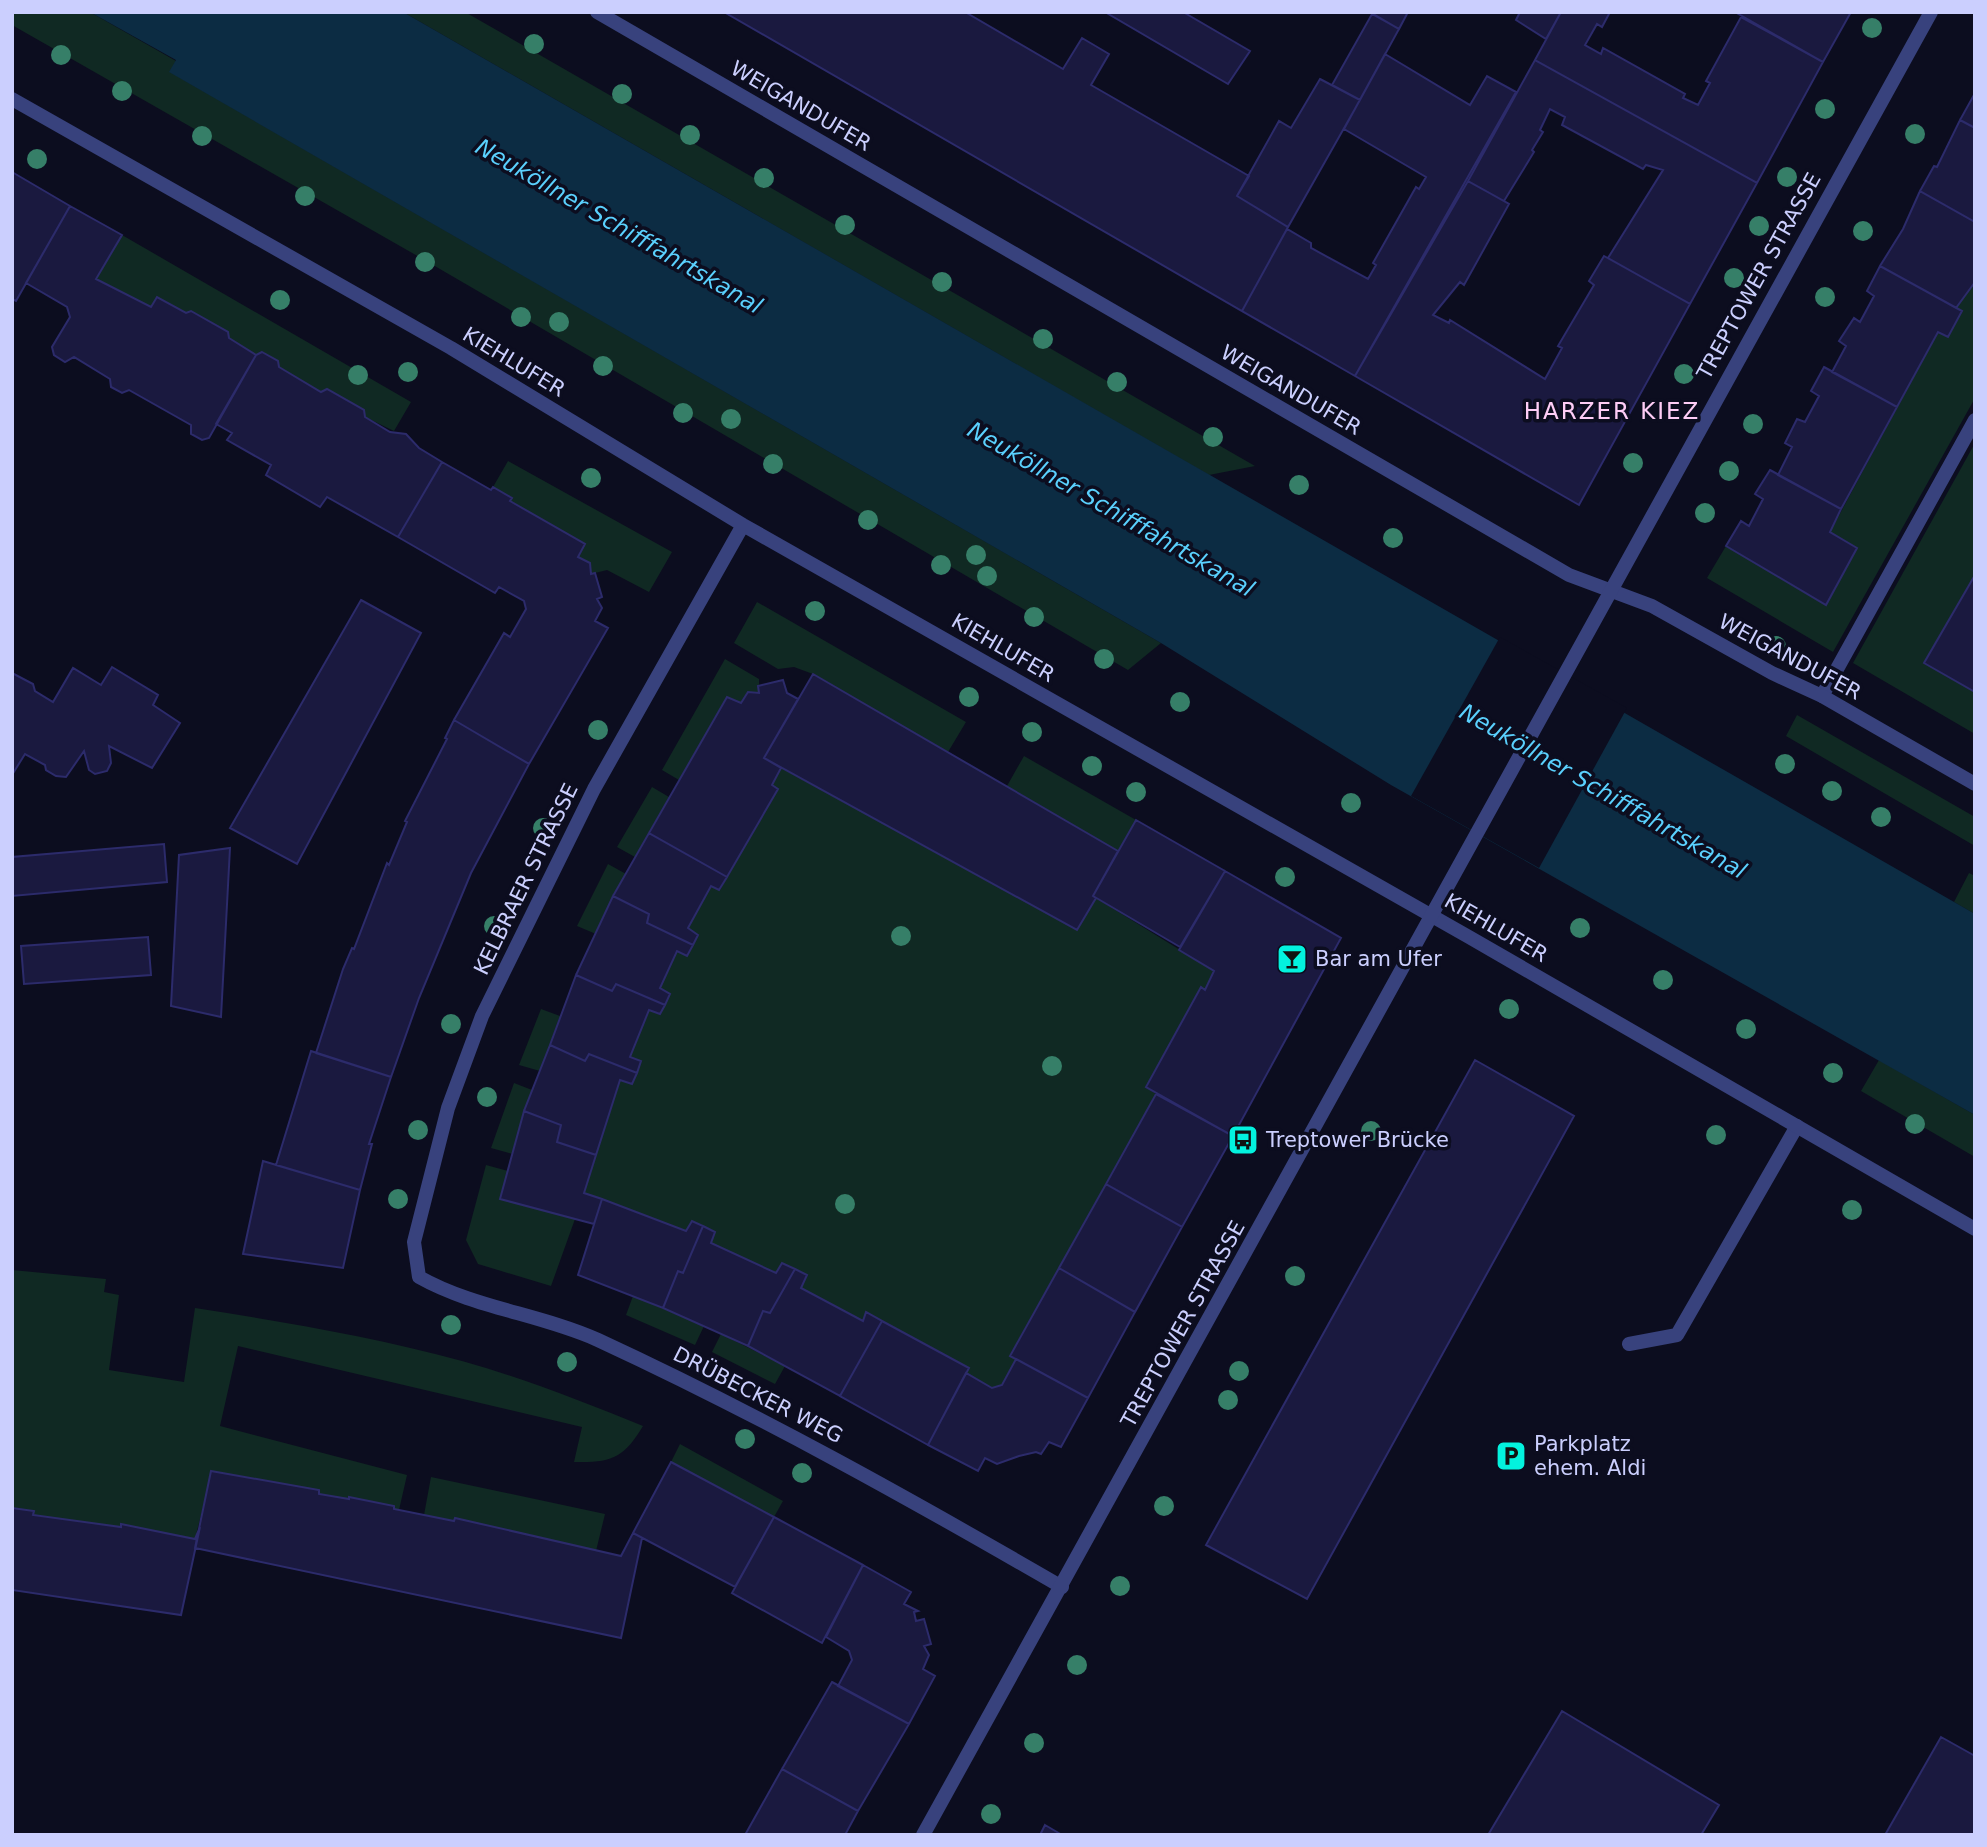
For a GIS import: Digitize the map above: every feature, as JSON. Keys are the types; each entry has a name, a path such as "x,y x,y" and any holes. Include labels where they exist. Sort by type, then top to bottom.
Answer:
{"street":[{"name":"WEIGANDUFER","path":"597,12 1569,575 1652,606 1772,673 1822,696 1975,785"},
{"name":"TREPTOWER STRASSE","path":"923,1835 1062,1587 1564,671 1931,12"},
{"name":"KIEHLUFER","path":"12,99 451,348 743,525 1432,915 1975,1229"},
{"path":"1822,696 1975,420"},
{"name":"KELBRAER STRASSE","path":"419,1277 414,1242 449,1108 482,1016 594,789 743,525"},
{"path":"1629,1344 1677,1335 1797,1126"},
{"name":"DRÜBECKER WEG","path":"419,1277 443,1291 589,1336 722,1398 855,1468 1062,1587"}],"green space":[{"path":"12,12 90,12 176,61 170,72 1161,643 1128,670 421,258 12,25"},
{"path":"403,12 465,12 1255,466 1209,475"},
{"path":"122,235 411,402 394,431 365,417 364,410 327,389 321,392 279,367 278,361 263,352 256,355 229,338 228,332 191,311 186,313 157,297 151,307 96,279"},
{"path":"1975,282 1975,398 1833,652 1707,578 1726,546 1826,604 1856,549 1830,532 1938,332 1948,337 1961,311 1956,308"},
{"path":"1975,443 1975,575 1925,663 1975,692 1975,734 1853,663"},
{"path":"508,461 672,552 649,592 607,570 591,574 590,563 578,557 584,544 510,501 511,498 493,487"},
{"path":"757,602 966,722 948,752 813,674 794,667 778,669 734,643"},
{"path":"725,659 759,679 759,693 750,694 741,703 727,697 679,780 662,770"},
{"path":"1797,715 1975,817 1975,846 1786,736"},
{"path":"1024,756 1136,820 1118,851 1007,786"},
{"path":"781,768 1077,929 1096,898 1214,971 1205,990 1201,988 1146,1087 1156,1094 1010,1355 1016,1359 1002,1385 992,1388 966,1373 968,1367 866,1312 863,1321 801,1288 807,1275 782,1263 776,1273 711,1243 715,1232 692,1221 686,1231 584,1193 620,1080 632,1084 641,1061 630,1057 649,1010 660,1014 669,994 660,988 677,951 688,955 698,935 688,928 711,886 720,890 777,789 772,785"},
{"path":"652,787 669,797 635,857 617,847"},
{"path":"608,864 626,874 596,934 577,926"},
{"path":"1969,873 1975,876 1975,914 1954,902"},
{"path":"541,1009 560,1016 540,1071 519,1065"},
{"path":"1879,1060 1975,1115 1975,1157 1861,1091"},
{"path":"514,1083 532,1090 513,1154 491,1148"},
{"path":"486,1165 508,1171 500,1199 575,1219 551,1286 478,1264 466,1240"},
{"path":"12,1270 106,1279 104,1292 119,1295 109,1370 184,1382 195,1308 329,1331 462,1361 576,1399 643,1426 623,1452 598,1461 574,1462 582,1427 238,1346 220,1426 407,1475 399,1510 394,1509 394,1506 350,1497 319,1494 319,1490 212,1471 195,1539 122,1524 121,1527 33,1515 33,1511 12,1508"},
{"path":"633,1296 704,1326 695,1345 626,1315"},
{"path":"721,1334 785,1366 775,1384 712,1352"},
{"path":"680,1444 783,1501 774,1517 671,1462"},
{"path":"431,1477 605,1514 596,1551 455,1518 454,1521 424,1515"}],"water":[{"name":"Neuköllner Schifffahrtskanal","path":"90,12 403,12 1975,914 1975,1115 1391,785 1161,643 169,72 176,60"}],"pier":[{"path":"1500,637 1627,708 1539,868 1411,796"}],"building":[{"path":"724,12 965,12 1063,69 1082,38 1109,54 1091,85 1249,176 1237,196 1288,227 1242,311"},
{"path":"1105,12 1183,12 1250,51 1228,84"},
{"path":"1370,12 1408,12 1399,29"},
{"path":"1520,12 1561,12 1546,39 1516,20"},
{"path":"1561,12 1610,12 1602,27 1597,24 1585,45 1601,54 1603,48 1685,94 1683,98 1698,105 1710,83 1706,81 1741,17 1823,62 1757,183 1535,60"},
{"path":"1735,12 1851,12 1823,62"},
{"path":"1372,14 1399,29 1360,100 1332,85"},
{"path":"1385,54 1470,105 1487,76 1516,92 1355,376 1242,311 1287,229 1311,243 1311,248 1368,279 1376,265 1373,263 1416,187 1419,189 1426,177 1344,129"},
{"path":"1535,60 1757,183 1690,304 1608,258 1663,170 1646,165 1643,169 1562,125 1565,117 1550,109 1540,130 1543,132 1532,150 1534,152 1504,201 1468,181"},
{"path":"1320,79 1360,100 1288,227 1237,196 1279,121 1291,128"},
{"path":"1975,93 1975,128 1960,120"},
{"path":"1960,120 1975,128 1975,222 1920,191 1934,166 1937,167"},
{"path":"12,172 70,206 16,301 12,299"},
{"path":"1468,181 1509,204 1464,285 1460,282 1433,315 1449,323 1450,320 1545,379 1562,348 1558,346 1594,285 1589,281 1604,256 1690,304 1579,505 1355,376"},
{"path":"1920,191 1975,222 1975,282 1956,308 1880,266 1903,229"},
{"path":"70,206 122,235 96,279 151,307 157,297 186,313 191,311 228,332 229,338 256,355 209,438 202,440 191,434 191,425 129,390 122,393 111,387 110,379 74,357 65,362 54,355 52,347 70,317 67,307 26,283"},
{"path":"1880,266 1962,311 1948,337 1938,332 1897,407 1832,372 1846,346 1839,341 1854,318 1860,322 1874,296 1867,291"},
{"path":"262,352 278,361 279,367 321,392 327,389 364,410 365,417 390,432 406,434 419,448 442,462 398,537 327,497 320,507 266,475 271,465 227,440 232,433 216,424 256,355"},
{"path":"1824,367 1897,407 1841,509 1778,475 1792,447 1785,443 1797,419 1805,422 1819,396 1811,391"},
{"path":"442,462 491,490 493,487 512,498 510,501 585,544 578,557 590,563 591,574 595,573 602,597 597,599 602,608 595,621 608,628 529,764 454,720 504,633 510,637 526,609 524,601 499,587 495,593 398,537"},
{"path":"1770,470 1841,509 1830,532 1857,548 1826,605 1726,546 1741,521 1749,526 1763,499 1755,494"},
{"path":"1975,575 1975,692 1924,663"},
{"path":"361,600 421,633 297,864 230,828"},
{"path":"112,667 158,695 153,705 180,723 152,768 109,746 111,763 107,771 95,774 89,770 84,751 66,777 56,776 46,770 45,765 25,754 12,775 12,673 33,684 35,691 53,702 73,668 101,685"},
{"path":"813,674 1118,851 1093,896 1096,898 1077,930 764,758"},
{"path":"783,680 787,693 798,699 764,758 781,768 772,785 778,789 727,877 649,833 727,697 741,703 748,692 759,693 758,686"},
{"path":"454,720 529,764 471,873 419,998 391,1077 316,1053 343,969 352,948 354,949 387,863 389,865 407,822 405,821"},
{"path":"1136,820 1225,871 1180,947 1093,896"},
{"path":"649,833 727,877 719,890 711,886 688,928 698,935 693,945 647,923 649,914 613,896"},
{"path":"164,844 167,882 12,896 12,857"},
{"path":"230,848 221,1017 171,1006 179,855"},
{"path":"1225,871 1341,938 1233,1136 1146,1087 1201,987 1205,990 1214,971 1179,950"},
{"path":"613,896 649,914 647,923 693,945 687,956 677,951 660,988 670,994 665,1005 616,984 612,991 576,975"},
{"path":"148,937 151,975 24,984 21,946"},
{"path":"576,975 612,991 616,984 665,1005 660,1014 649,1010 630,1057 641,1061 637,1073 589,1054 585,1061 550,1045"},
{"path":"550,1045 585,1061 589,1054 637,1073 632,1084 620,1080 596,1155 557,1142 561,1125 524,1111"},
{"path":"311,1051 391,1077 369,1144 372,1144 360,1190 276,1165"},
{"path":"1475,1060 1574,1116 1307,1599 1206,1545"},
{"path":"1156,1094 1233,1136 1182,1227 1106,1184"},
{"path":"524,1111 561,1125 557,1142 596,1155 584,1193 602,1199 594,1224 500,1199"},
{"path":"263,1161 360,1190 343,1268 243,1254"},
{"path":"1106,1184 1182,1227 1135,1312 1059,1268"},
{"path":"602,1199 686,1231 692,1221 703,1226 683,1273 678,1271 663,1308 578,1275"},
{"path":"703,1226 715,1232 711,1243 776,1273 782,1263 795,1269 770,1313 763,1311 748,1346 663,1308 678,1271 683,1273"},
{"path":"1059,1268 1135,1312 1088,1398 1010,1356"},
{"path":"795,1269 807,1275 801,1288 863,1321 866,1312 882,1321 840,1396 748,1346 763,1311 770,1313"},
{"path":"882,1321 969,1368 928,1445 840,1396"},
{"path":"1016,1359 1088,1398 1061,1447 1049,1442 1041,1454 1036,1452 997,1464 985,1458 978,1471 928,1445 966,1373 992,1388 1002,1385"},
{"path":"671,1462 774,1517 735,1587 633,1533"},
{"path":"211,1471 319,1490 319,1494 394,1506 394,1509 454,1521 455,1518 621,1556 633,1533 642,1538 621,1638 195,1548"},
{"path":"12,1508 34,1511 33,1515 121,1527 121,1524 195,1539 200,1527 181,1615 12,1590"},
{"path":"774,1517 863,1565 822,1643 732,1593"},
{"path":"863,1565 911,1592 904,1604 918,1611 914,1612 916,1621 924,1619 931,1644 924,1646 929,1655 923,1669 935,1676 909,1724 838,1686 852,1660 849,1651 826,1637"},
{"path":"832,1682 909,1724 858,1811 782,1769"},
{"path":"1562,1711 1719,1805 1701,1835 1488,1835"},
{"path":"1941,1737 1975,1756 1975,1835 1885,1835"},
{"path":"782,1769 858,1811 845,1835 745,1835"},
{"path":"1045,1825 1062,1835 1040,1835"}],"place":[{"name":"Bar am Ufer","path":"1292,959"},
{"name":"Treptower Brücke","path":"1243,1140"},
{"name":"Parkplatz ehem. Aldi","path":"1511,1456"}],"district":[{"name":"HARZER KIEZ","path":"1612,411"}]}
